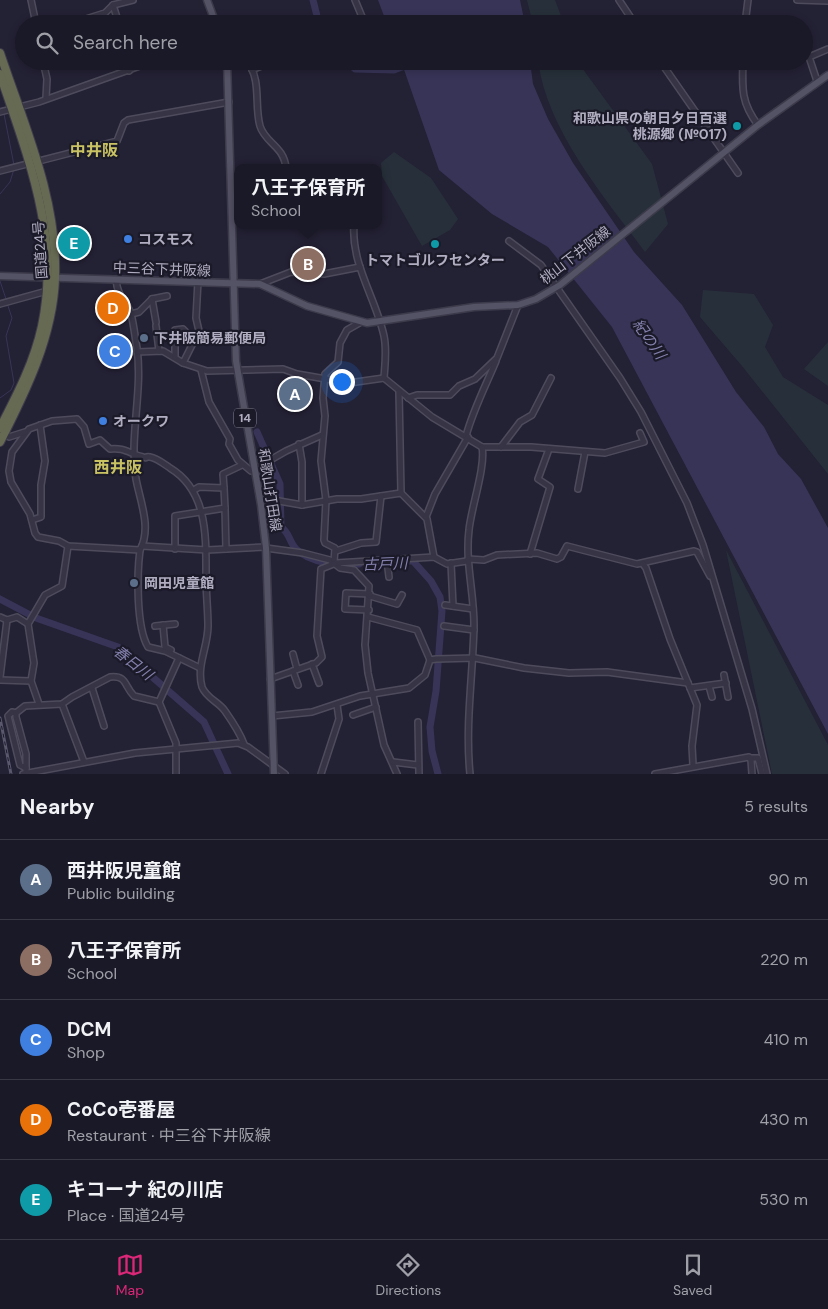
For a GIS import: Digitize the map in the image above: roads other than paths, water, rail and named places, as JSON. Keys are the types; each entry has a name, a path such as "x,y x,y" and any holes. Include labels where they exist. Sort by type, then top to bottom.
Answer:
{"highway":[{"name":"国道24号","path":"0,53 15,109 49,205 52,278 52,308 38,359 22,399 0,442"},
{"name":"国道24号","path":"0,74 15,109"},
{"name":"国道24号","path":"0,428 33,358 42,326 47,291 52,278"}],"main road":[{"path":"208,0 213,15"},
{"name":"和歌山打田線","path":"228,70 237,370 261,505 266,548 274,774"},
{"name":"桃山下井阪線","path":"234,284 260,284 307,306 360,322 381,322 474,307 518,305 536,299 558,286 758,125 817,81 828,75"},
{"name":"中三谷下井阪線","path":"0,276 198,281 234,284"}],"street":[{"path":"31,0 34,15"},
{"path":"99,15 105,13 113,6 133,0"},
{"path":"355,0 362,15"},
{"path":"619,0 629,15"},
{"path":"746,15 748,0"},
{"path":"797,0 828,1"},
{"path":"113,6 116,15"},
{"path":"813,55 828,49"},
{"path":"813,69 817,81"},
{"path":"45,70 47,79 46,98"},
{"path":"252,70 258,98 260,127 282,152 285,164"},
{"path":"666,70 738,173"},
{"path":"743,70 742,88 747,111 758,125"},
{"path":"0,112 15,109 129,71"},
{"path":"0,171 116,142 124,123 134,118 172,114 230,102"},
{"path":"354,229 354,246 360,267 381,322 386,348 384,378"},
{"path":"509,241 541,265 558,286 641,412 687,503 713,579 760,736 767,774"},
{"path":"260,284 292,272 324,274 360,267"},
{"path":"116,280 121,299 131,314 137,352 136,478 145,522 141,548 139,613 145,642 148,647 177,657 200,668"},
{"path":"183,362 200,328 196,318 198,281"},
{"path":"4,302 47,291"},
{"path":"131,314 139,312 152,300 167,296"},
{"path":"152,300 159,351"},
{"path":"434,557 426,517 435,494 467,437 518,305"},
{"path":"336,551 324,540 326,500 320,461 325,416 323,398 325,374 338,362 340,343 347,330 360,322"},
{"path":"174,357 175,330 183,329 195,341"},
{"path":"137,352 159,351 201,370 284,369 297,374 349,383 384,378"},
{"path":"408,398 417,395 450,395 459,386 475,379 496,358"},
{"path":"201,370 209,402 230,439 229,444 242,465 251,471 299,444 322,436"},
{"path":"384,378 432,417 482,447 612,453 644,442 640,433"},
{"path":"501,447 520,422 532,415 551,378"},
{"path":"399,392 401,493 426,517"},
{"path":"9,437 52,421 77,419 84,427 89,444 100,440 110,449 120,448 158,460 181,474 194,490 202,513 207,550 206,608 208,627 200,668 205,693 225,711 244,744 285,774"},
{"path":"32,520 41,517 41,485 45,461 40,425"},
{"path":"26,432 12,452 9,471 12,482 32,520 34,532 38,537 59,541 68,546 207,550 266,548 303,553 335,563 340,568 354,570 369,586 369,610 368,618 366,619 366,655 384,745 397,774"},
{"path":"299,444 302,462 302,505"},
{"path":"470,774 467,749 474,630 467,560 468,530 481,464 482,447"},
{"path":"530,554 550,486 538,479 549,449"},
{"path":"578,489 585,452"},
{"path":"226,549 223,474 242,465"},
{"path":"194,490 199,487 224,488"},
{"path":"261,505 278,500 302,505 326,500 401,493"},
{"path":"336,551 360,543 376,542 381,496"},
{"path":"175,549 175,516 224,508"},
{"path":"39,704 31,681 34,663 29,623 48,591 62,586 68,546"},
{"path":"270,678 312,664 322,657 317,636 321,569 335,563 434,557 451,564 467,560 484,560 498,555 530,554 542,554 557,559 566,546 643,564 694,551 697,552 713,579"},
{"path":"335,563 336,551"},
{"path":"387,560 389,577"},
{"path":"451,564 453,606"},
{"path":"643,564 670,639 697,705 692,746 693,765"},
{"path":"369,610 345,609 346,593 370,595 397,604 402,595"},
{"path":"445,606 473,609"},
{"path":"0,617 7,620 16,617 29,623"},
{"path":"272,716 312,712 373,693 408,688 425,675 430,660 417,630 368,618"},
{"path":"7,620 0,679 31,681"},
{"path":"155,626 175,624"},
{"path":"163,625 167,636 166,647 174,652 177,657"},
{"path":"444,626 474,630"},
{"path":"293,654 298,685"},
{"path":"176,774 176,748 159,702 177,657"},
{"path":"430,660 472,658 554,671 607,672 689,686 709,686 726,683"},
{"path":"312,664 319,683"},
{"path":"724,675 728,697"},
{"path":"16,714 25,706 62,704 110,677 116,676 125,680 134,696 159,702"},
{"path":"709,686 712,697"},
{"path":"92,688 104,726"},
{"path":"62,704 84,762"},
{"path":"321,774 339,719 337,705"},
{"path":"353,715 376,707"},
{"path":"16,714 12,712 8,716 20,765 25,772"},
{"path":"16,714 26,754 25,772"},
{"path":"418,722 419,774"},
{"path":"25,772 135,752 229,743 244,744"},
{"path":"655,774 693,765 742,757 758,758 762,774"},
{"path":"751,758 752,774"},
{"path":"393,762 418,765"}],"water":[{"path":"378,0 520,0 523,15 384,15"},
{"name":"紀の川","path":"404,70 531,70 533,84 548,119 573,163 634,252 682,305 736,392 764,427 778,454 801,479 828,528 828,734 612,327 548,247 492,214 439,170"}],"waterway":[{"path":"313,0 317,15"},
{"path":"4,114 14,165"},
{"path":"0,194 10,182 14,169"},
{"path":"0,281 6,299"},
{"path":"0,398 11,390 14,383 6,336 12,318 7,303"},
{"name":"古戸川","path":"257,432 280,484 281,527 296,549 309,558 325,562 359,564"},
{"name":"古戸川","path":"404,561 413,561 431,581 440,597 442,611 436,691 430,727 432,751 438,774"},
{"name":"春日川","path":"0,599 36,618 118,647 204,722 228,774"}],"railway":[{"path":"0,718 11,774"}],"place":[{"name":"和歌山県の朝日夕日百選 桃源郷 (№017)","path":"737,126"},
{"name":"コスモス","path":"128,239"},
{"name":"キコーナ 紀の川店","path":"74,243"},
{"name":"トマトゴルフセンター","path":"435,244"},
{"name":"八王子保育所","path":"308,264"},
{"name":"CoCo壱番屋","path":"113,308"},
{"name":"下井阪簡易郵便局","path":"144,338"},
{"name":"DCM","path":"115,351"},
{"name":"西井阪児童館","path":"295,394"},
{"name":"オークワ","path":"103,421"},
{"name":"岡田児童館","path":"134,583"}],"district":[{"name":"中井阪","path":"94,150"},
{"name":"西井阪","path":"118,467"}]}
